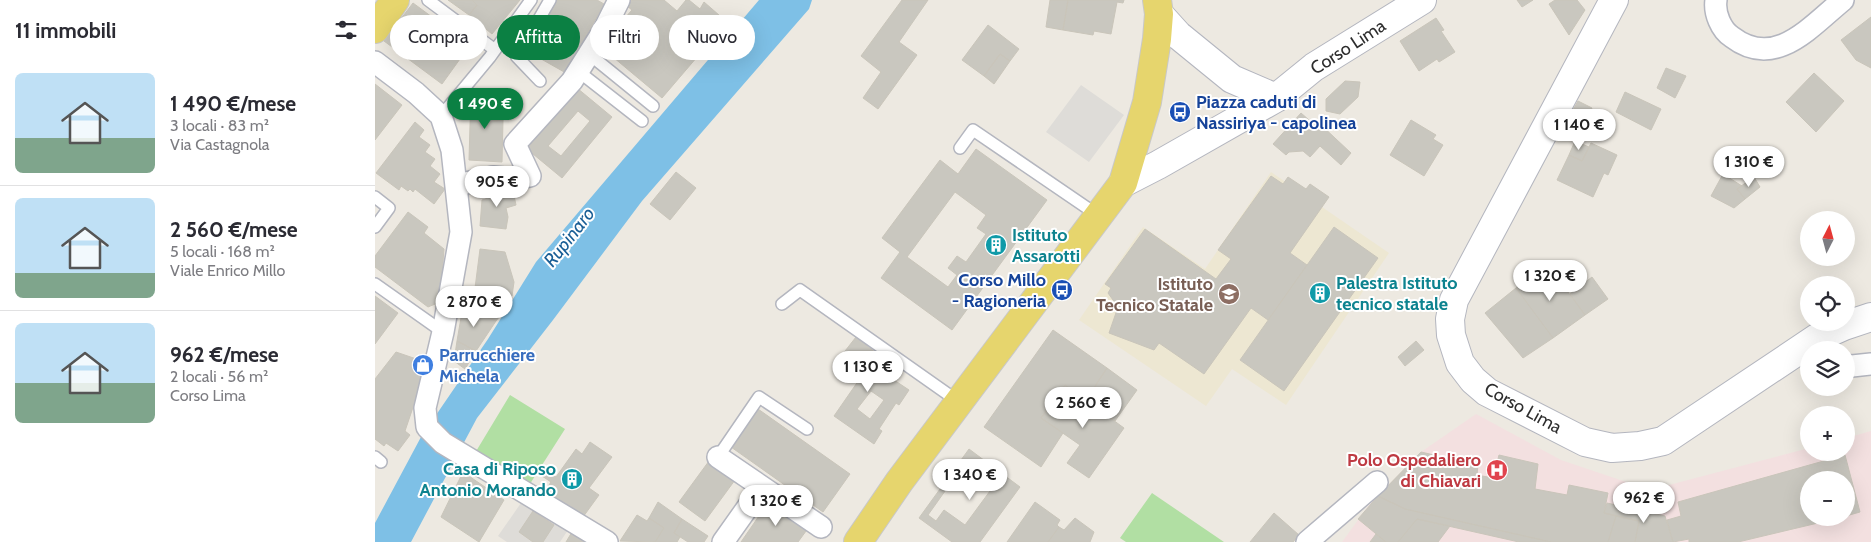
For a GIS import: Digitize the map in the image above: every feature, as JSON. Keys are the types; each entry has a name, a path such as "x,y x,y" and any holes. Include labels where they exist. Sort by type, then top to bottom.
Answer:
{"main road":[{"path":"375,29 395,0"},
{"path":"859,542 899,482 1123,183 1147,102 1157,39 1158,7"}],"street":[{"path":"457,184 493,177 514,179 530,176 515,144 572,81 604,30 619,0"},
{"name":"Corso Lima","path":"1123,183 1166,161 1276,98 1314,67 1422,0"},
{"name":"Corso Lima","path":"1614,0 1454,300 1450,319 1451,335 1460,363 1473,380 1487,392 1585,442 1612,448 1640,446 1663,441 1800,357"},
{"path":"1716,0 1719,21 1728,35 1742,45 1758,50 1775,49 1790,43 1843,0"},
{"path":"1158,7 1179,35 1232,79 1276,98"},
{"path":"375,62 416,93 441,116 453,150 461,232 443,332 425,408 427,427 443,443 607,542"},
{"name":"Corso Lima","path":"1826,341 1843,326 1871,317"},
{"path":"1855,366 1871,364"},
{"path":"718,457 821,527"},
{"path":"1307,542 1377,482"},
{"path":"723,542 762,487"}],"lane":[{"path":"428,0 495,50"},
{"path":"441,116 495,50 531,0"},
{"path":"540,81 517,57 550,0"},
{"path":"583,63 653,106"},
{"path":"583,63 642,121"},
{"path":"960,148 973,130 1099,216"},
{"path":"375,197 389,208 375,227"},
{"path":"375,284 443,332"},
{"path":"782,304 799,290 959,402"},
{"path":"718,457 759,397 807,429"}],"shaded area":[{"path":"1081,85 1124,115 1089,162 1046,132"},
{"name":"Istituto Tecnico Statale","path":"1271,172 1389,253 1286,405 1232,369 1206,406 1079,320 1143,227 1205,269"},
{"name":"Polo Ospedaliero di Chiavari","path":"1476,414 1561,460 1650,490 1800,450 1800,461 1855,461 1855,435 1871,431 1871,542 1342,542 1369,505 1421,452"},
{"path":"528,493 574,521 560,542 507,542 498,536"}],"green space":[{"path":"510,395 565,429 528,487 475,453"},
{"path":"1152,493 1224,542 1126,542 1120,538"}],"water":[{"name":"Rupinaro","path":"759,0 812,0 809,9 642,201 477,418 411,542 375,542 375,523 421,437 488,339 536,262 708,60 755,60 755,15 746,15"}],"building":[{"path":"448,0 472,0 477,5 469,15"},
{"path":"472,0 520,0 508,15 497,15 497,28 492,34 487,30 487,15 469,15 477,5"},
{"path":"555,0 597,0 604,4 598,15 590,15 590,29 580,48 580,15 547,15"},
{"path":"632,0 664,0 677,11 686,0 689,0 700,9 704,2 719,15 669,15 669,60 694,60 662,98 617,60 659,60 659,15 628,15 632,10 627,6"},
{"path":"902,0 928,0 899,42 917,55 878,109 863,98 881,72 861,56"},
{"path":"1050,0 1068,0 1063,30 1046,27"},
{"path":"1068,0 1124,0 1123,3 1117,2 1111,34 1094,31 1093,35 1063,30"},
{"path":"1517,0 1533,0 1522,7"},
{"path":"1555,0 1577,0 1585,10 1569,35 1549,4"},
{"path":"413,3 429,15 404,15"},
{"path":"1871,17 1871,68 1856,60 1841,40"},
{"path":"1436,18 1444,30 1441,31 1455,52 1439,62 1437,59 1419,71 1400,41"},
{"path":"988,25 1019,49 1010,61 1000,54 984,76 962,60"},
{"path":"390,33 390,45 384,41"},
{"path":"1000,54 1010,61 994,84 984,76"},
{"path":"410,60 459,60 442,84"},
{"path":"543,60 573,60 566,73"},
{"path":"1666,68 1686,76 1675,98 1657,88"},
{"path":"1814,73 1844,101 1816,132 1786,102"},
{"path":"1345,81 1360,82 1358,97 1340,114 1326,111 1326,99"},
{"path":"375,84 402,105 375,140"},
{"path":"577,88 612,117 562,178 527,149"},
{"path":"471,91 497,92 497,99 488,104 488,113 494,121 503,120 502,162 469,160"},
{"path":"1625,92 1661,109 1651,130 1616,112"},
{"path":"497,99 504,99 510,105 511,114 503,120 494,121 488,113 488,104"},
{"path":"1578,101 1592,108 1582,127 1568,119"},
{"path":"578,111 590,121 561,156 548,146"},
{"path":"1301,113 1317,127 1320,124 1351,153 1341,165 1320,146 1310,157 1303,151 1289,152 1286,155 1273,144"},
{"path":"1411,120 1436,135 1433,139 1443,145 1424,176 1390,155"},
{"path":"415,122 424,130 419,137 430,145 425,152 435,159 430,166 440,174 434,182 445,189 434,204 415,189 413,192 410,189 408,191 401,186 399,190 376,173"},
{"path":"1575,141 1589,147 1582,161 1569,155"},
{"path":"1591,143 1617,155 1608,175 1604,173 1593,197 1557,180 1569,155 1582,161"},
{"name":"Istituto Assarotti","path":"976,149 1047,200 952,330 881,278 900,252 882,238 940,160 958,174","holes":["955,192 986,215 977,228 986,234 966,262 957,256 948,268 957,275 948,287 907,257"]},
{"path":"676,172 696,188 670,220 650,204"},
{"path":"1723,174 1742,186 1737,189 1745,199 1734,208 1711,196"},
{"path":"1271,176 1283,184 1288,177 1306,189 1310,184 1329,197 1290,253 1307,265 1268,320 1251,308 1204,374 1159,343 1154,350 1109,333 1118,307 1108,293 1111,288 1105,284 1145,229 1216,279 1231,259 1218,250"},
{"path":"1754,177 1760,187 1745,199 1737,189"},
{"path":"512,186 516,205 506,208 508,217 506,229 480,226 482,200 486,199 487,193"},
{"path":"408,212 428,227 424,233 444,249 440,302 428,307 375,267 375,256"},
{"name":"Palestra Istituto tecnico statale","path":"1334,227 1378,258 1284,391 1240,360"},
{"path":"480,249 505,252 514,282 512,296 489,293 489,290 475,288"},
{"path":"1548,265 1585,315 1553,338 1516,288"},
{"path":"1592,277 1608,299 1585,315 1570,294"},
{"path":"1516,288 1553,338 1523,358 1485,313"},
{"path":"375,296 398,313 375,344"},
{"path":"465,297 502,313 496,321 463,306"},
{"path":"463,306 496,321 476,351 457,341"},
{"path":"1053,330 1107,368 1086,400 1065,385 1041,418 1063,433 1041,467 984,427"},
{"path":"856,337 876,353 870,364 909,390 899,405 896,403 879,429 882,431 874,444 834,416 861,377 838,360"},
{"path":"457,341 476,351 465,369 454,361"},
{"path":"1416,341 1424,350 1405,366 1398,357"},
{"path":"396,352 428,363 405,431 410,435 398,451 386,443 384,446 375,439 375,379"},
{"path":"1107,368 1137,390 1115,421 1086,400"},
{"path":"1065,385 1124,428 1089,478 1067,463 1080,445 1041,418"},
{"path":"871,391 884,400 870,419 857,409"},
{"path":"758,409 850,474 823,512 731,447"},
{"name":"Casa di Riposo Antonio Morando","path":"590,442 612,457 589,488 599,495 583,517 543,494 551,482 542,476 546,470 556,477 576,449 582,454"},
{"path":"969,449 1020,487 980,542 952,542 919,518"},
{"path":"1421,452 1478,465 1477,475 1493,478 1499,455 1538,464 1535,489 1567,495 1569,485 1608,493 1604,513 1616,516 1608,542 1551,542 1405,509 1378,496"},
{"path":"709,461 735,480 705,521 679,502"},
{"path":"1824,461 1847,461 1849,471 1800,471 1800,526 1805,526 1738,542 1689,542 1689,539 1673,542 1667,520 1681,516 1678,502"},
{"path":"960,470 990,491 965,525 944,510 936,521 928,515"},
{"path":"463,472 504,500 479,542 441,517"},
{"path":"1855,493 1860,512 1855,513"},
{"path":"1378,496 1405,509 1551,542 1519,542 1417,519 1398,542 1386,542 1358,519"},
{"path":"770,500 809,527 798,542 741,542"},
{"path":"658,502 682,519 674,533 680,537 677,542 655,542 664,528 649,518"},
{"path":"1035,502 1060,520 1057,525 1059,527 1048,542 1007,542"},
{"path":"1607,503 1665,516 1673,542 1635,542 1639,521 1604,513"},
{"path":"533,511 554,525 543,542 533,542 519,532"},
{"path":"1274,513 1299,535 1293,542 1250,542"},
{"path":"637,515 647,521 649,518 664,528 655,542 620,541"},
{"path":"1616,516 1639,521 1635,542 1608,542"},
{"path":"1075,518 1094,532 1090,542 1048,542 1059,527 1064,530"},
{"path":"682,519 708,536 704,542 688,542 674,533"},
{"path":"1417,519 1450,526 1438,542 1398,542"},
{"path":"572,532 589,542 566,542"},
{"path":"1376,534 1386,542 1370,542"}],"place":[{"name":"Piazza caduti di Nassiriya - capolinea","path":"1180,112"},
{"name":"Istituto Assarotti","path":"996,245"},
{"name":"Corso Millo - Ragioneria","path":"1062,290"},
{"name":"Palestra Istituto tecnico statale","path":"1320,293"},
{"name":"Istituto Tecnico Statale","path":"1229,294"},
{"name":"Parrucchiere Michela","path":"423,365"},
{"name":"Polo Ospedaliero di Chiavari","path":"1497,470"},
{"name":"Casa di Riposo Antonio Morando","path":"572,479"}]}
